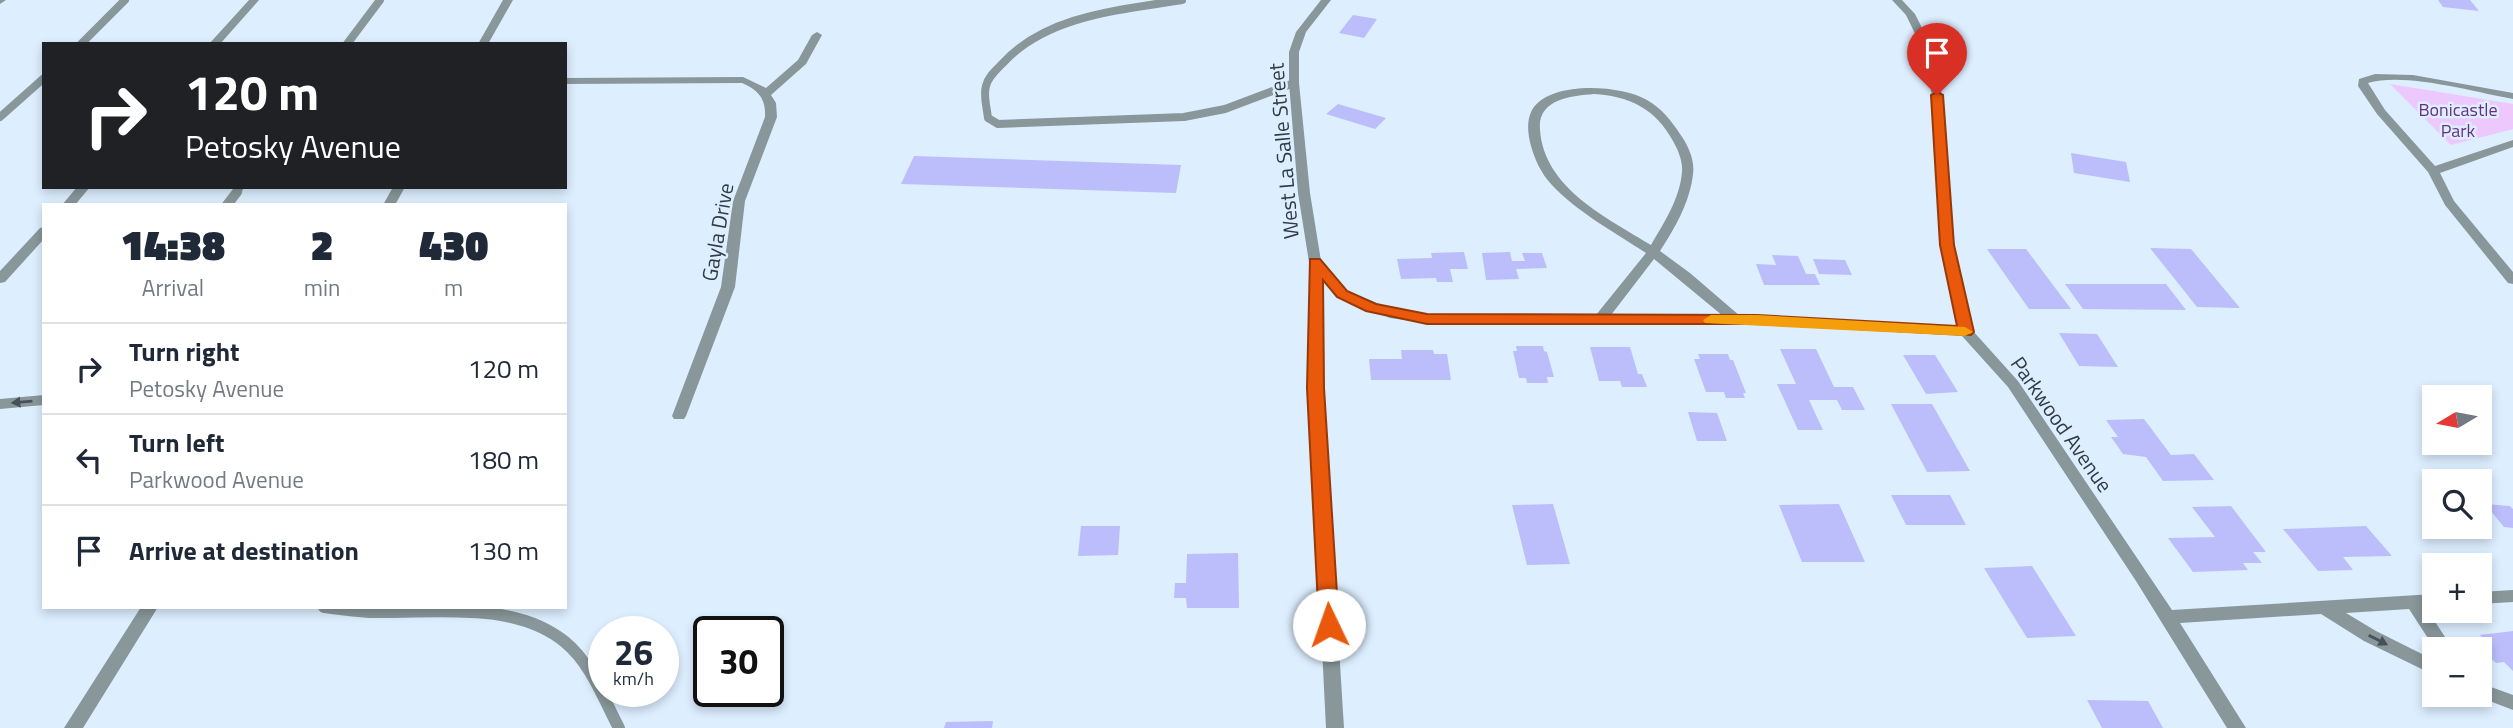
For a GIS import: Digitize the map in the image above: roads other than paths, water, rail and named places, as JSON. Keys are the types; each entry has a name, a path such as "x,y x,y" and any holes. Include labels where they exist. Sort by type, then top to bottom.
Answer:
{"street":[{"path":"216,42 254,0"},
{"path":"484,42 508,0"},
{"name":"West La Salle Street","path":"1326,0 1301,32 1294,52 1294,83 1304,193 1315,262 1315,388 1335,728"},
{"name":"Parkwood Avenue","path":"1897,0 1910,14 1926,46 1937,95 1947,245 1966,332 2013,384 2237,728"},
{"path":"567,82 727,79 755,84 766,94 802,62 817,35"},
{"path":"2513,96 2398,77 2374,76 2363,81 2363,86 2381,112 2432,172 2449,202 2513,280"},
{"path":"1600,319 1633,283 1652,252 1684,192 1688,169 1683,148 1668,121 1642,100 1621,94 1585,91 1553,98 1535,114 1533,129 1547,170 1561,188 1652,252 1737,320"},
{"name":"Gayla Drive","path":"679,416 728,287 739,201 771,117 772,104 766,94"},
{"path":"2432,172 2513,144"},
{"path":"70,203 81,189"},
{"path":"0,279 42,233"},
{"path":"1315,262 1342,294 1395,314 1427,319 1737,320 1966,332"},
{"path":"0,404 42,400"},
{"path":"2492,597 2513,596"},
{"path":"2413,602 2436,637"},
{"path":"2166,617 2422,602"},
{"path":"2324,608 2370,636 2422,662"},
{"path":"73,728 149,609"},
{"path":"2492,694 2513,703"}],"lane":[{"path":"83,42 125,0"},
{"path":"348,42 380,0"},
{"path":"1182,0 1070,24 1039,36 1004,58 986,83 988,118 998,124 1184,117 1225,109 1294,83"},
{"path":"0,117 42,80"},
{"path":"344,609 484,615 528,622 566,643 582,662 620,728"}],"park label":[{"name":"Bonicastle Park","path":"2458,119"}]}
